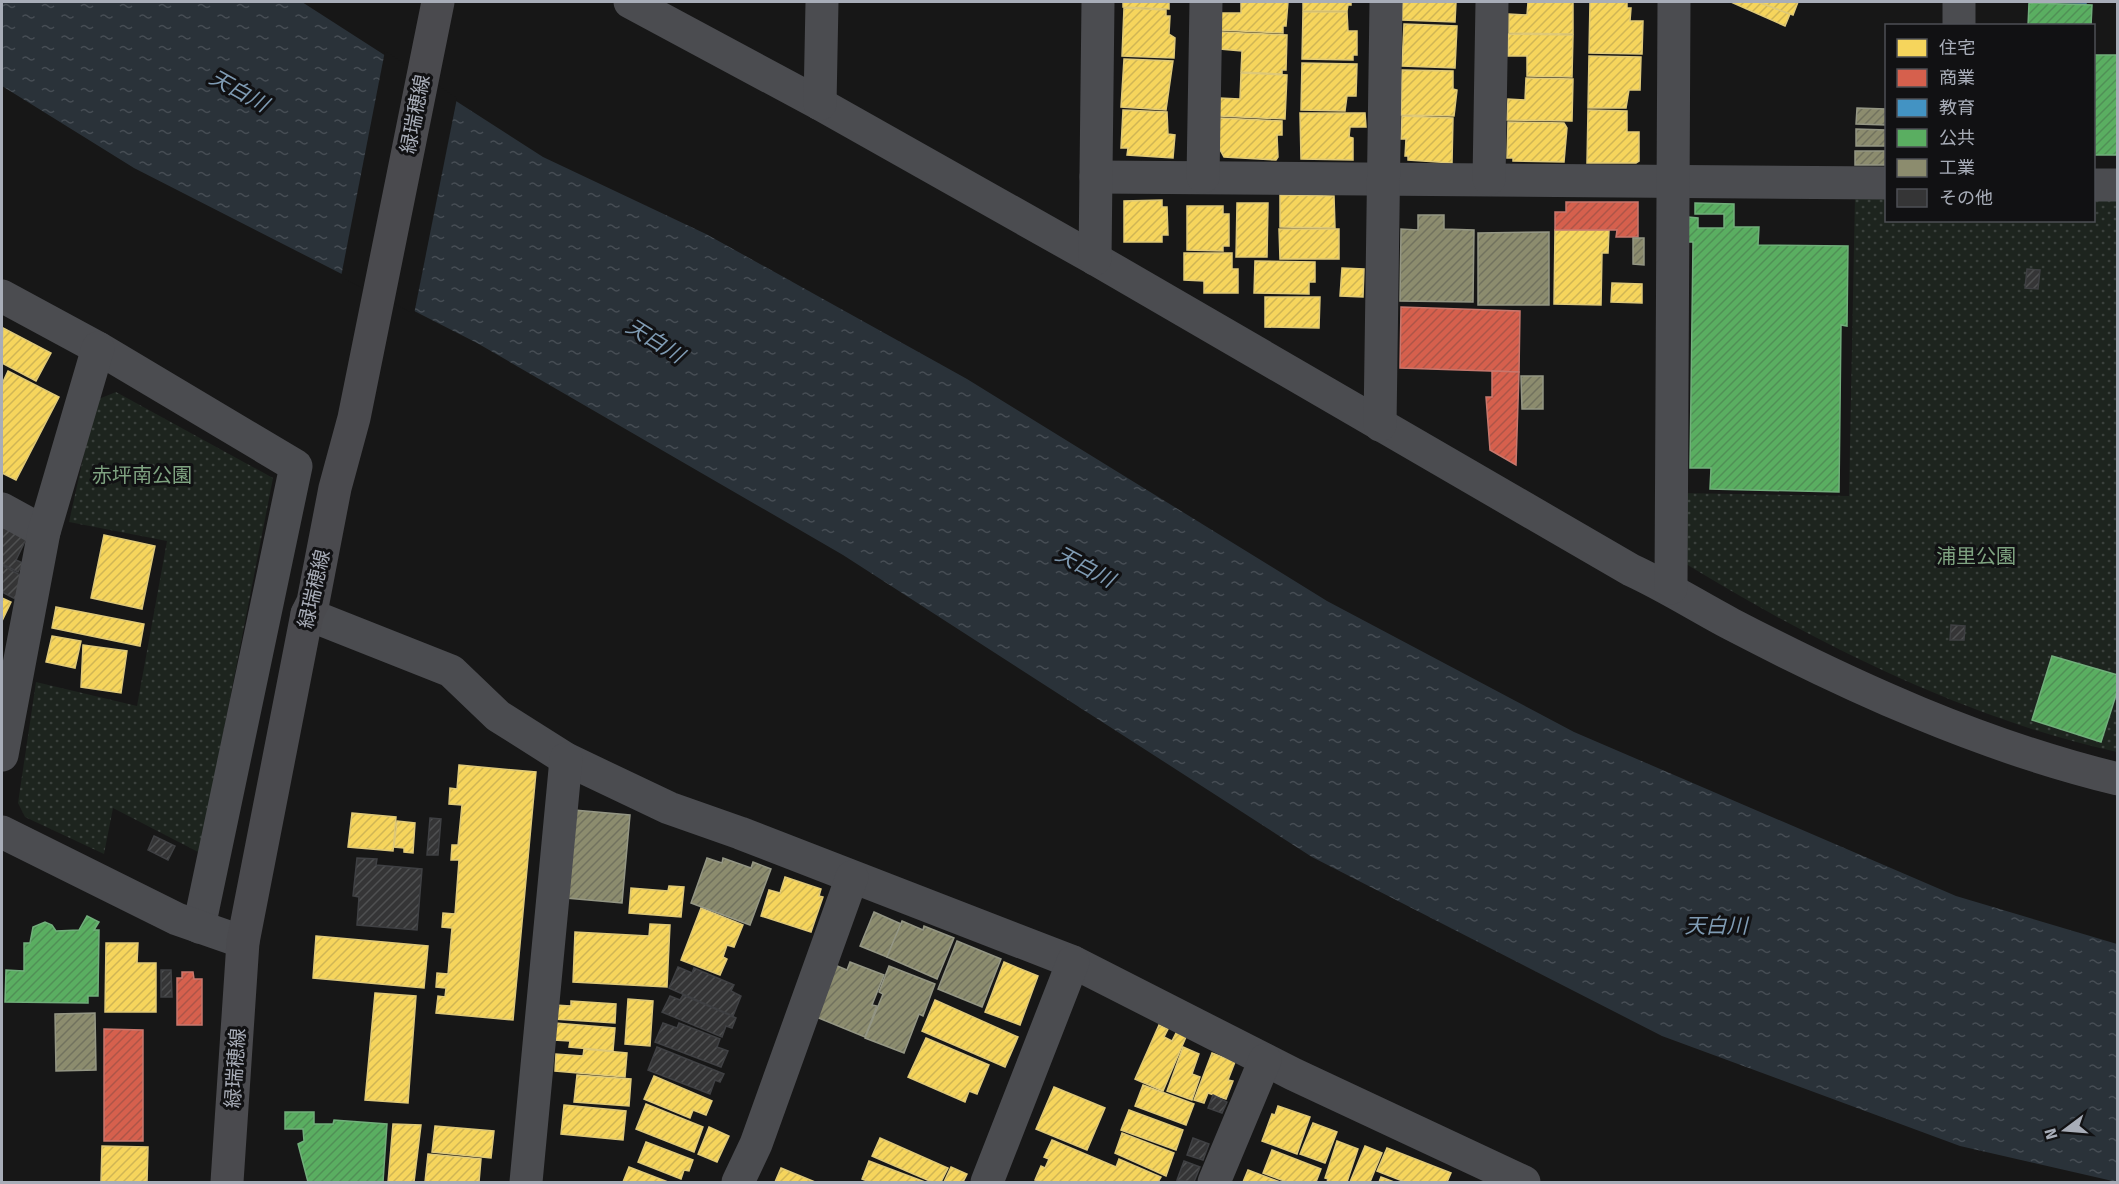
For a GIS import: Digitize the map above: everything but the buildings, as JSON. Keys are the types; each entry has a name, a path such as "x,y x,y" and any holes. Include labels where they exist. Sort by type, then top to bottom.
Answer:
{"main road":[{"name":"緑瑞穂線","path":"228,1182 243,942 308,614 313,602 335,488 357,401 438,2"}],"street":[{"path":"820,104 822,2"},
{"path":"1095,259 1098,2"},
{"path":"1203,177 1206,2"},
{"path":"1380,425 1386,2"},
{"path":"1489,179 1492,2"},
{"path":"1671,588 1671,181 1674,2"},
{"path":"1959,2 1959,24"},
{"path":"638,4 1095,259 1631,570 1671,588 1741,628 1859,686 1972,736 2076,769 2118,779"},
{"path":"1096,177 1885,183"},
{"path":"2095,185 2118,185"},
{"path":"2,296 98,348 296,466 199,927"},
{"path":"2,755 44,532 98,348"},
{"path":"2,509 44,532"},
{"path":"308,614 451,671 498,716 566,759 669,808 740,833 1073,962 1265,1060 1476,1172 1524,1182"},
{"path":"526,1182 566,759"},
{"path":"2,832 177,919 243,942"},
{"path":"738,1182 756,1144 852,877"},
{"path":"987,1182 1073,962"},
{"path":"1214,1182 1265,1060"}],"green space":[{"name":"浦里公園","path":"1855,196 1885,196 1885,222 2095,222 2095,198 2117,198 2117,752 2061,738 2005,720 1894,676 1736,594 1686,564 1680,493 1849,496"},
{"name":"赤坪南公園","path":"116,392 273,478 200,853 113,808 104,854 25,817 18,803 36,682 137,706 167,541 69,522 96,400"}],"water":[{"name":"天白川","path":"2,2 302,2 543,157 706,234 967,379 1327,601 1574,732 1956,896 2117,944 2117,1182 1960,1146 1662,1036 1312,857 843,555 477,343 134,168 2,86"}],"pier":[{"path":"385,51 457,98 414,314 341,277"}]}
